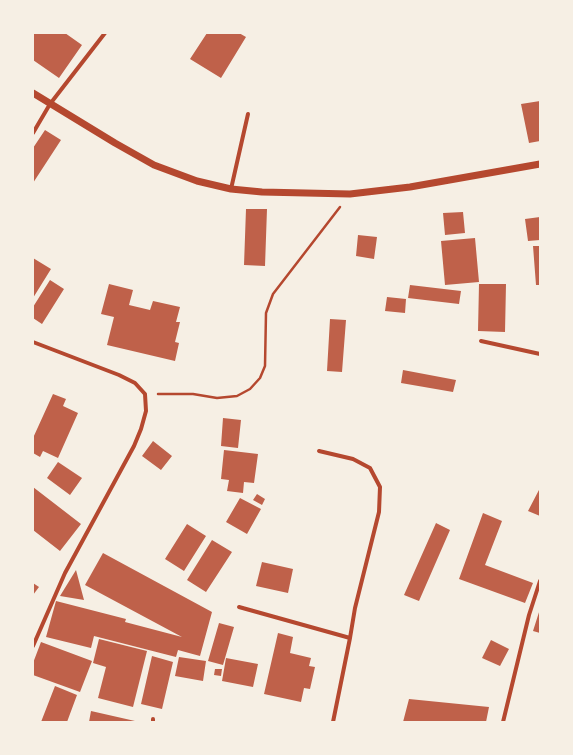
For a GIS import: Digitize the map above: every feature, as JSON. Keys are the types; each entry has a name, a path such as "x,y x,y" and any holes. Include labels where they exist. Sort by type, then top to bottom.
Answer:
{"street":[{"path":"33,133 50,104 105,33"},
{"path":"33,94 154,165 197,181 232,189 269,192 350,194 410,187 540,164"},
{"path":"232,189 248,114"},
{"path":"481,341 540,354"},
{"path":"33,342 120,375 135,383 144,394 146,411 134,446 65,572 33,646"},
{"path":"319,451 353,459 370,468 380,487 379,512 355,608 332,722"},
{"path":"503,722 527,622 540,582"},
{"path":"239,606 350,638"}],"path":[{"path":"144,394 193,394 217,398 237,396 250,389 260,378 264,366 266,313 273,294 350,194"}],"building":[{"path":"33,33 65,33 82,45 59,78 33,60"},
{"path":"207,33 239,33 246,37 221,78 190,59"},
{"path":"540,101 540,141 529,143 521,104"},
{"path":"45,130 61,140 33,183 33,148"},
{"path":"246,209 267,209 265,266 244,265"},
{"path":"463,212 465,233 445,235 443,213"},
{"path":"540,217 540,240 528,241 525,219"},
{"path":"358,235 377,237 374,259 356,256"},
{"path":"475,238 479,282 445,285 441,241"},
{"path":"533,246 540,246 540,285 536,285"},
{"path":"33,258 51,269 33,298"},
{"path":"50,280 64,289 42,324 33,318 33,307"},
{"path":"109,284 133,290 129,305 150,310 153,301 180,307 176,322 180,322 175,342 179,343 175,361 107,345 114,317 101,314"},
{"path":"479,284 506,284 505,332 478,331"},
{"path":"410,285 461,291 459,304 408,298"},
{"path":"387,297 406,299 405,313 385,311"},
{"path":"330,319 346,320 342,372 327,371"},
{"path":"403,370 456,380 453,392 401,383"},
{"path":"53,394 66,399 63,406 78,413 58,458 43,451 40,457 33,453 33,438"},
{"path":"223,418 241,420 238,448 221,446"},
{"path":"153,441 172,456 161,470 142,456"},
{"path":"224,450 258,454 254,483 244,482 243,493 227,491 229,480 221,479"},
{"path":"58,462 82,478 70,495 47,478"},
{"path":"33,487 81,524 60,551 33,530"},
{"path":"540,488 540,516 528,511"},
{"path":"257,494 265,499 262,505 253,500"},
{"path":"240,498 261,509 247,534 226,522"},
{"path":"483,513 502,521 485,565 533,583 525,603 459,579"},
{"path":"436,523 450,530 419,601 404,595"},
{"path":"187,524 206,536 184,571 165,559"},
{"path":"212,540 232,552 206,592 187,580"},
{"path":"103,553 212,612 200,656 178,650 176,657 94,636 91,648 46,637 56,601 126,619 125,622 182,637 85,585"},
{"path":"262,562 293,569 288,593 256,586"},
{"path":"76,570 84,600 60,596"},
{"path":"33,583 39,587 33,595"},
{"path":"540,609 540,633 533,631"},
{"path":"219,623 234,627 223,665 208,661"},
{"path":"278,633 293,637 290,653 311,658 309,666 315,667 310,689 304,688 301,702 264,694"},
{"path":"99,639 147,651 133,707 98,698 106,667 93,663"},
{"path":"491,640 509,649 500,666 482,658"},
{"path":"41,642 92,661 80,692 33,675 33,663"},
{"path":"152,656 173,662 162,709 141,704"},
{"path":"179,657 206,661 203,681 175,676"},
{"path":"226,658 258,664 253,687 222,681"},
{"path":"215,669 222,669 221,676 214,675"},
{"path":"55,686 77,695 67,722 41,722"},
{"path":"409,699 489,707 486,722 403,722"},
{"path":"91,711 135,721 89,722"}]}
